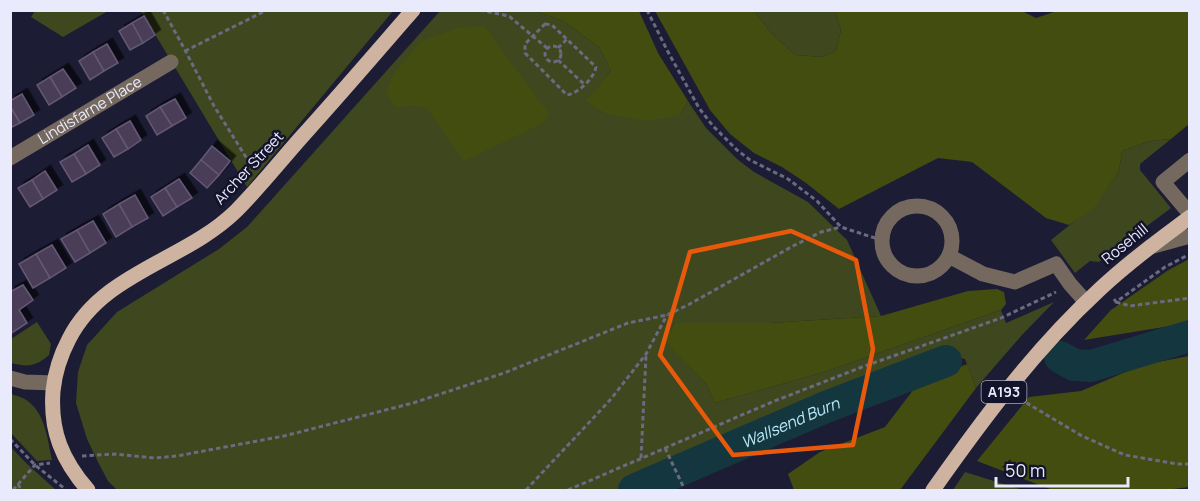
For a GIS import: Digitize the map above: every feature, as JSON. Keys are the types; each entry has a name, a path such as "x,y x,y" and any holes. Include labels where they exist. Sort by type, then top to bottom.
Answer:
{"main road":[{"name":"Archer Street","path":"88,490 59,460 53,420 54,382 63,351 80,320 102,297 122,283 209,233 234,213 413,10"},
{"name":"Rosehill","path":"1086,302 1190,215"},
{"name":"A193","path":"933,490 1006,390 1086,302"}],"street":[{"name":"Lindisfarne Place","path":"10,158 171,62"},
{"path":"1190,160 1163,182 1190,215"},
{"path":"924,206 932,209 940,214 951,229 953,238 949,256 933,273 921,277 909,276 898,271 889,263 883,252 881,240 884,229 890,218 905,208 924,206"},
{"path":"1150,247 1190,236"},
{"path":"949,256 983,274 1015,282 1056,264 1086,302"},
{"path":"10,378 25,382 54,382"}],"path":[{"path":"163,10 214,106 262,183"},
{"path":"171,62 186,50 267,10"},
{"path":"480,10 510,17 546,48"},
{"path":"647,10 699,108 737,150 750,160 788,179 817,201 841,227 881,240"},
{"path":"545,24 552,25 567,39 596,67 594,74 574,94 567,95 525,53 525,44 545,24"},
{"path":"558,48 567,39"},
{"path":"546,48 554,46 558,48"},
{"path":"546,48 544,53 547,60 553,62 561,55 558,48"},
{"path":"558,60 584,84"},
{"path":"13,490 35,465 115,454 155,458 177,456 284,436 413,403 504,373 621,325 667,315 793,246 821,232 841,227"},
{"path":"568,490 782,398 1001,318 1070,284"},
{"path":"1116,302 1130,306 1190,298"},
{"path":"526,490 611,399 646,354 667,315"},
{"path":"641,458 646,354"},
{"path":"1006,390 1082,436 1125,455 1190,464"},
{"path":"10,439 35,465 66,490"},
{"path":"665,448 683,486"},
{"path":"18,484 21,490"}],"highlighted area":[{"path":"791,231 856,260 873,349 853,445 733,455 660,355 690,252"}],"green space":[{"path":"1060,10 1189,11 1189,124 1171,139 1150,141 1122,151 1119,171 1094,208 1069,225 1046,218 972,162 938,158 839,209 806,183 782,167 754,153 730,134 710,110 655,11 754,11 773,35 796,55 822,57 836,51 841,30 835,11 1022,11 1036,18"},
{"path":"35,11 108,11 63,37 31,17"},
{"path":"141,11 393,11 247,187"},
{"path":"440,11 535,11 563,21 599,47 611,71 587,101 603,113 680,115 688,101 706,128 737,159 754,172 808,202 847,240 881,316 769,323 675,323 666,341 706,384 715,403 824,372 1001,310 1006,323 1054,302 976,388 965,359 949,356 817,406 621,490 117,490 108,481 87,439 76,403 78,372 87,345 117,312 219,249 247,227"},
{"path":"535,11 639,11 658,53 688,101 680,115 646,121 603,113 586,101 611,71 599,47 563,21"},
{"path":"754,11 835,11 841,30 836,51 822,57 796,55 773,35"},
{"path":"484,26 550,115 539,125 464,161 426,107 395,107 386,91 395,72 421,41 457,28"},
{"path":"1171,139 1140,164 1140,170 1171,208 1099,262 1090,261 1075,273 1051,240 1096,204 1119,171 1122,151 1150,141"},
{"path":"1189,259 1189,323 1084,340 1111,310 1167,271"},
{"path":"997,289 1004,292 1006,304 1001,310 824,372 715,403 706,384 665,341 675,323 769,323 881,316 968,291"},
{"path":"37,322 51,344 49,355 31,365 11,363 11,339"},
{"path":"1189,356 1189,487 1166,490 1050,489 977,461 1029,397 1081,391 1142,365"},
{"path":"967,364 976,388 900,490 794,490 788,474 820,452 885,427 917,385"},
{"path":"11,394 27,400 39,413 52,460 37,461 11,433"},
{"path":"10,446 25,462 56,490 11,490"},
{"path":"965,472 1023,490 953,490"}],"building":[{"path":"144,16 155,35 143,43 132,23"},
{"path":"132,23 143,43 130,50 119,31"},
{"path":"107,44 118,63 104,71 93,52"},
{"path":"93,52 104,71 90,80 79,61"},
{"path":"63,69 76,88 62,97 50,77"},
{"path":"50,77 62,97 49,105 37,85"},
{"path":"22,94 34,115 20,123 10,106 10,101"},
{"path":"175,99 186,118 172,126 160,107"},
{"path":"10,106 20,123 10,128"},
{"path":"160,107 172,126 157,135 146,116"},
{"path":"130,121 141,140 128,149 116,129"},
{"path":"116,129 128,149 114,157 102,138"},
{"path":"88,145 100,165 86,174 74,154"},
{"path":"212,146 230,161 219,175 201,160"},
{"path":"74,154 86,174 72,182 60,162"},
{"path":"201,160 219,175 207,188 190,173"},
{"path":"45,171 57,190 43,199 32,180"},
{"path":"179,179 192,198 177,207 165,188"},
{"path":"32,180 43,199 30,207 18,188"},
{"path":"165,188 177,207 163,216 151,197"},
{"path":"135,195 148,218 132,227 119,204"},
{"path":"119,204 132,227 116,237 103,214"},
{"path":"93,221 106,243 90,253 77,230"},
{"path":"77,230 90,253 75,262 61,239"},
{"path":"52,245 66,268 50,278 36,254"},
{"path":"36,254 50,278 33,288 19,264"},
{"path":"23,285 33,300 19,310 27,323 10,334 10,292"}],"waterway":[{"path":"1060,357 1074,365 1091,366 1190,336"},
{"name":"Wallsend Burn","path":"634,490 826,407 946,361"}]}
